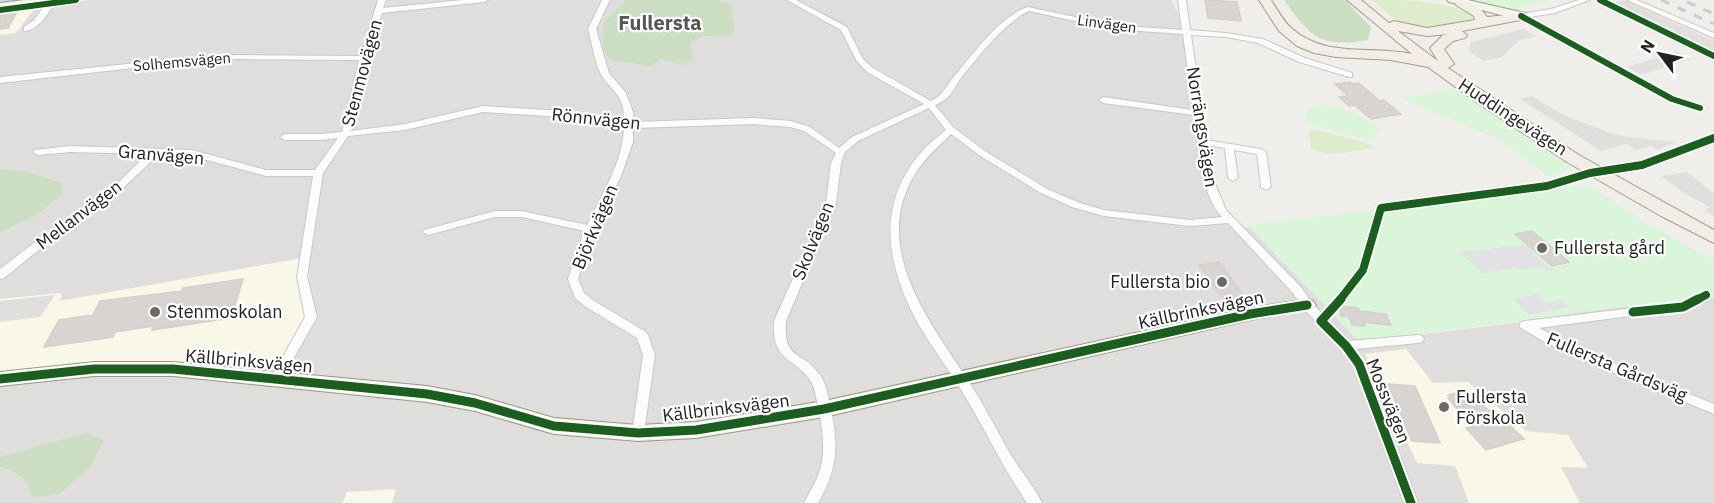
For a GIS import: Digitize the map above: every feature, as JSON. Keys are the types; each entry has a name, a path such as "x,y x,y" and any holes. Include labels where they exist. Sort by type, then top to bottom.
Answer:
{"main road":[{"path":"1265,0 1286,31 1302,42 1326,51 1352,56 1401,56 1444,67"},
{"path":"1276,0 1299,31 1328,46 1351,49 1376,47 1390,26 1417,33 1436,33 1521,16"},
{"name":"Huddingevägen","path":"1353,0 1530,130 1594,170 1714,237"},
{"name":"Huddingevägen","path":"1365,0 1390,26"},
{"path":"1456,1 1479,14 1482,19 1481,23"},
{"path":"1444,67 1437,48 1448,38 1514,22 1521,16"},
{"name":"Huddingevägen","path":"1444,67 1574,148 1714,225"}],"street":[{"path":"0,7 48,0"},
{"path":"27,29 38,22 53,0"},
{"name":"Stenmovägen","path":"277,378 311,318 302,277 318,173 346,132 364,58 382,0"},
{"path":"379,11 484,0"},
{"name":"Björkvägen","path":"606,0 592,28 605,74 622,93 629,112 628,142 616,176 590,229 573,279 579,295 642,335 649,354 638,433"},
{"path":"791,0 844,29 860,60 870,70 930,104 951,130 985,155 1024,179 1076,205 1104,213 1190,223 1229,220"},
{"name":"Norrängsvägen","path":"1182,0 1207,176 1214,196 1229,220 1297,290 1321,321"},
{"path":"1521,16 1586,0"},
{"path":"1631,0 1714,36"},
{"path":"1456,1 1521,16 1672,99 1700,108"},
{"name":"Linvägen","path":"930,104 944,98 957,78 996,33 1028,9 1112,27 1226,35 1260,41 1302,60 1349,75"},
{"name":"Solhemsvägen","path":"0,80 186,60 237,57 364,58"},
{"path":"1103,100 1198,112"},
{"path":"841,151 855,139 930,104"},
{"name":"Rönnvägen","path":"285,137 321,137 346,132 405,127 483,109 562,114 628,125 754,121 791,124 807,129 836,150 841,151"},
{"path":"951,130 933,143 918,159 896,204 893,226 900,276 920,318 1035,503"},
{"path":"1203,142 1261,152 1266,187"},
{"path":"1229,147 1233,178"},
{"name":"Granvägen","path":"38,152 70,149 192,153 266,173 318,173"},
{"name":"Skolvägen","path":"811,503 824,482 831,459 821,390 815,377 787,355 780,343 778,332 780,321 831,204 836,163 841,151"},
{"name":"Mellanvägen","path":"0,275 51,235 118,188 155,152"},
{"path":"428,232 495,214 522,214 590,229"},
{"name":"Källbrinksvägen","path":"0,379 94,369 173,369 427,393 475,403 554,426 638,433 696,430 824,409 1250,314 1307,305"},
{"name":"Fullersta Gårdsväg","path":"1633,312 1525,326 1553,343 1601,364 1669,388 1714,409"},
{"name":"Mossvägen","path":"1321,321 1346,346 1359,364 1411,503"},
{"path":"1346,346 1418,339"}],"shaded area":[{"path":"91,0 383,0 352,114 387,0 1171,0 1188,33 1202,142 1218,203 1237,229 1249,227 1360,342 1515,323 1617,306 1714,298 1714,503 0,503 0,383 308,257 59,301 61,293 0,299 0,12"},
{"path":"1624,0 1714,41 1714,53 1612,3"},
{"path":"36,7 16,33 0,35 0,12"},
{"path":"1523,29 1536,36 1518,41 1502,57 1484,61 1468,51 1471,42"},
{"path":"1677,52 1691,59 1641,75 1627,67"},
{"path":"1532,96 1561,114 1607,132 1627,137 1676,142 1658,150 1651,146 1636,150 1627,144 1601,151 1520,99"},
{"path":"1687,172 1714,193 1714,216 1704,210 1710,207 1687,195 1661,176"},
{"path":"1235,234 1279,285 1270,287 1278,296 1260,300 1256,295 1251,296 1205,240"},
{"path":"1524,245 1553,271 1542,267 1482,273 1460,252"},
{"name":"Stenmoskolan","path":"309,257 309,323 281,376 133,365 0,383 0,299 62,293 60,301"},
{"path":"1538,294 1547,303 1560,300 1569,307 1530,315 1513,299"},
{"path":"55,295 40,317 0,322 0,301"},
{"name":"Fullersta Förskola","path":"1406,349 1433,383 1468,382 1526,431 1568,435 1588,468 1561,467 1580,503 1469,503 1455,466 1417,463 1365,354"},
{"path":"1373,382 1380,386 1400,433 1398,448"},
{"path":"1418,468 1453,471 1463,498 1427,493"},
{"path":"396,489 392,503 342,503 347,492"}],"green space":[{"path":"625,0 716,0 733,5 732,17 735,30 726,37 704,36 690,42 694,59 682,65 661,59 651,66 610,60 604,50 603,23"},
{"path":"1284,0 1345,0 1371,27 1368,40 1338,42 1318,37 1302,23"},
{"path":"1372,0 1411,1 1450,6 1474,15 1474,21 1429,31 1401,24"},
{"path":"1470,0 1550,0 1516,10"},
{"path":"1454,89 1573,168 1548,177 1502,141 1400,98"},
{"path":"1323,105 1343,108 1382,129 1368,140 1307,123 1305,115 1309,108"},
{"path":"1311,129 1367,143 1373,148 1342,153 1318,152 1311,149 1309,134"},
{"path":"0,169 27,172 62,183 62,195 35,216 0,232"},
{"path":"1589,185 1644,222 1714,260 1714,298 1581,312 1361,342 1247,225"},
{"path":"86,433 104,440 90,467 59,494 34,498 22,477 0,467 0,457"}],"building":[{"path":"1205,0 1237,2 1241,21 1208,18"},
{"path":"18,10 8,28 0,29 0,13"},
{"path":"1359,83 1380,101 1384,100 1401,114 1371,119 1355,105 1349,106 1339,97 1348,96 1335,84"},
{"name":"Fullersta gård","path":"1532,231 1569,262 1552,266 1515,234"},
{"name":"Fullersta bio","path":"1219,262 1246,300 1226,303 1199,265"},
{"name":"Stenmoskolan","path":"243,279 231,318 152,330 154,326 115,332 113,337 44,347 59,320 93,315 100,301 182,291 183,288"},
{"path":"1338,306 1386,314 1391,325 1363,322 1365,326 1352,325 1349,317 1341,316"},
{"name":"Fullersta Förskola","path":"1388,384 1415,386 1440,443 1412,441"},
{"name":"Fullersta Förskola","path":"1465,390 1500,420 1503,419 1524,439 1486,450 1466,428 1472,427 1448,398 1451,398 1448,395"}],"waterway":[{"path":"0,2 14,0"}],"railway":[{"path":"1661,0 1714,24"},
{"path":"1687,2 1714,14"}],"cycle path":[{"path":"0,10 76,0"},
{"path":"1600,0 1714,56"},
{"path":"1521,16 1672,99 1700,108"},
{"path":"1411,503 1359,364 1346,346 1321,321 1353,285 1363,270 1381,208 1547,186 1590,173 1642,165 1714,138"},
{"path":"1633,312 1683,307 1706,295"},
{"path":"0,379 94,369 173,369 427,394 475,403 554,426 638,433 696,430 824,409 1250,314 1307,305"}],"place":[{"name":"Fullersta gård","path":"1542,248"},
{"name":"Fullersta bio","path":"1222,282"},
{"name":"Stenmoskolan","path":"155,312"},
{"name":"Fullersta Förskola","path":"1444,407"}],"district":[{"name":"Fullersta","path":"660,23"}]}
